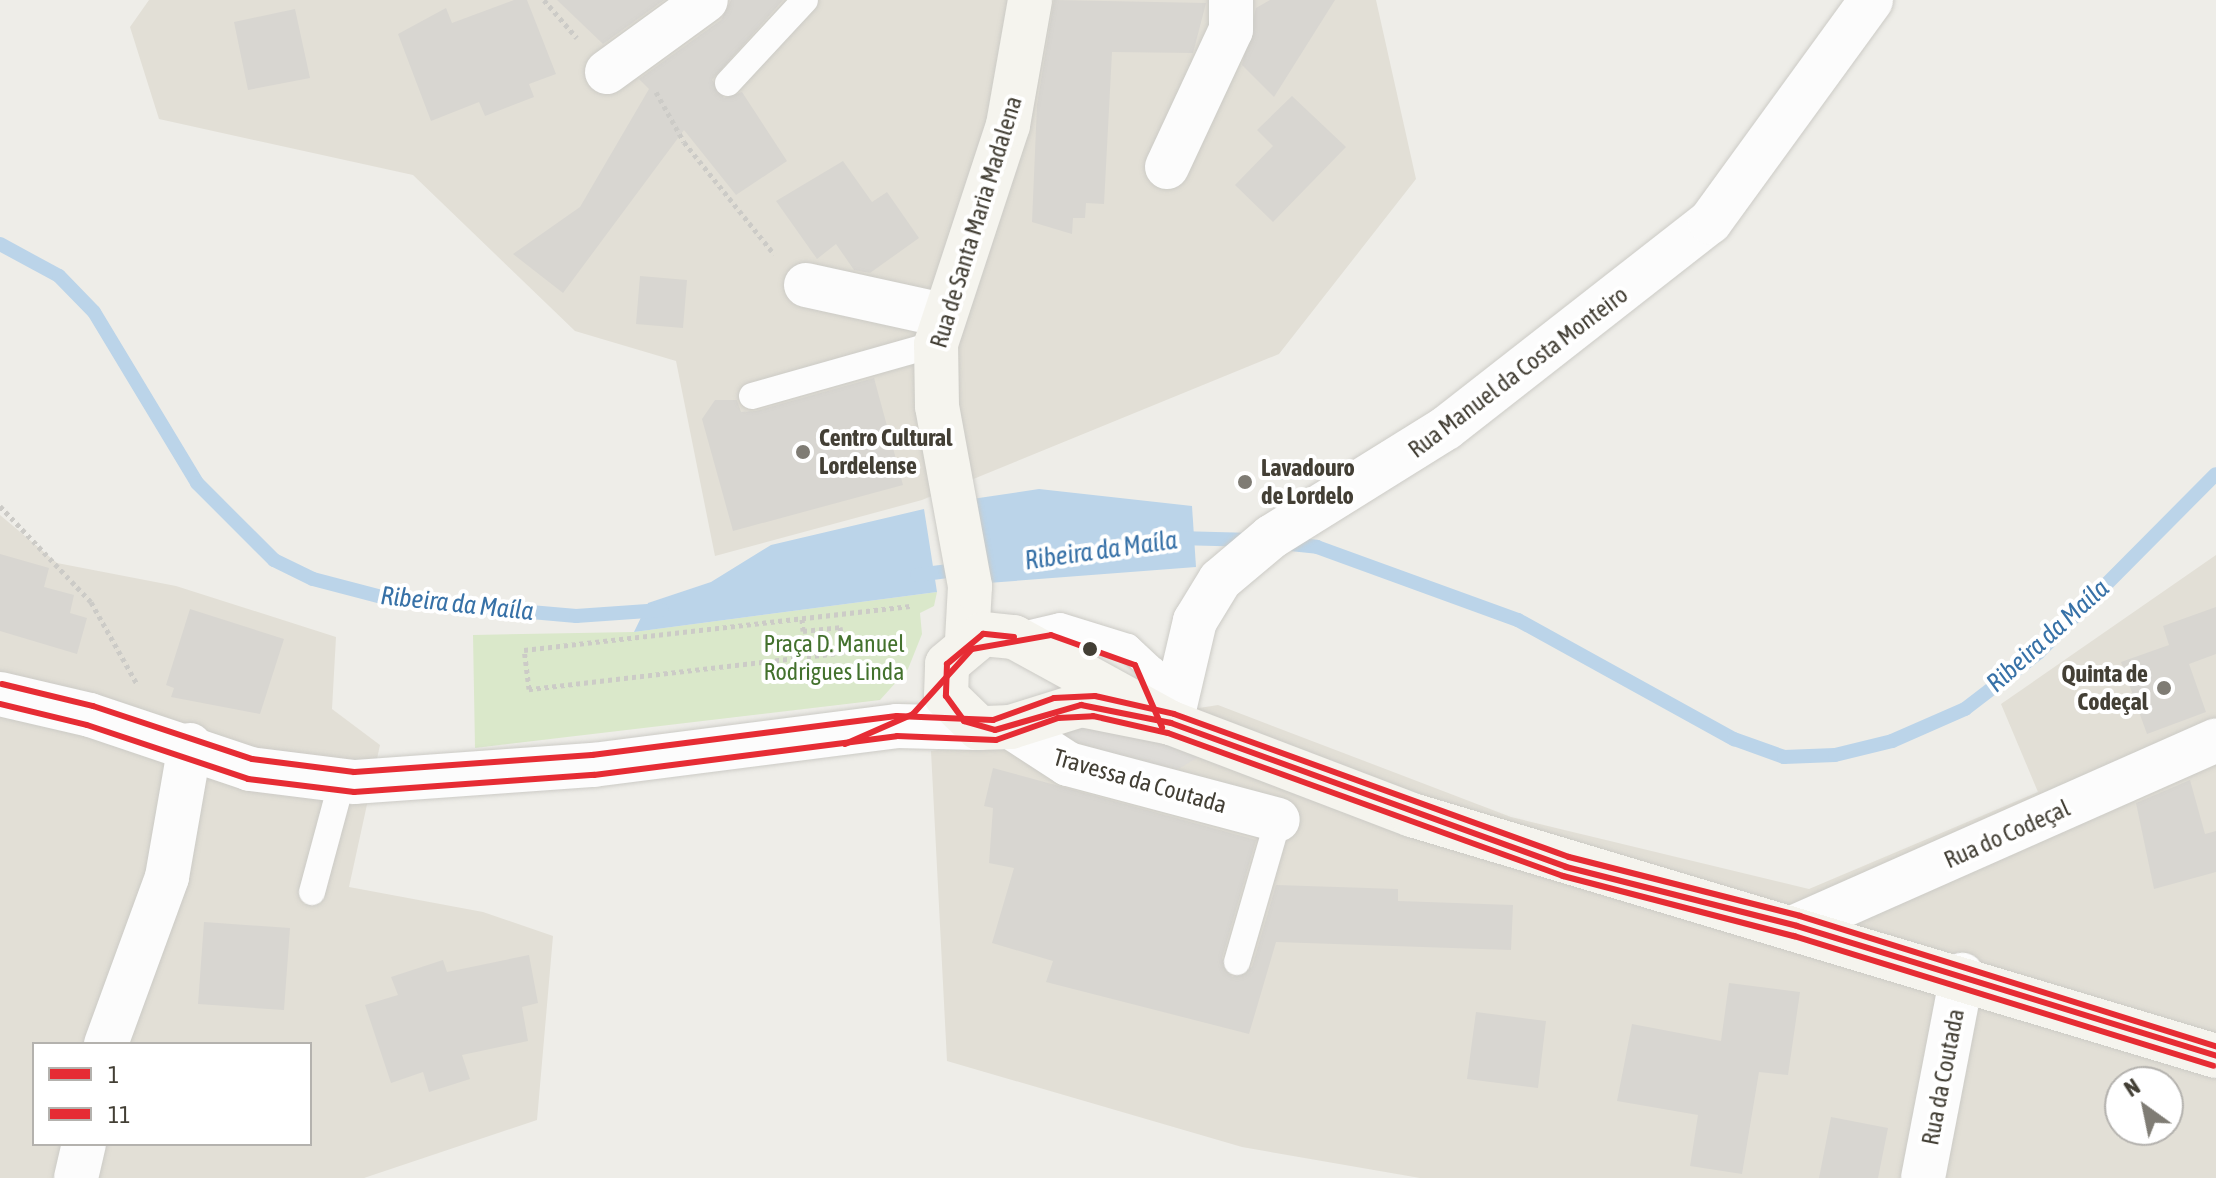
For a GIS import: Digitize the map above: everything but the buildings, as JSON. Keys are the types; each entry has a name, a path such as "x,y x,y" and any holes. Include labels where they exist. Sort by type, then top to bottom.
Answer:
{"main road":[{"name":"Rua de Santa Maria Madalena","path":"979,643 945,457 940,329 1008,125 1030,0"},
{"path":"979,643 946,696 1005,725 1081,705 1171,723"},
{"path":"979,643 1171,723 1566,867 1797,926 2216,1056"},
{"path":"979,643 1040,691 1005,725"}],"street":[{"path":"621,61 706,0"},
{"path":"1167,167 1231,30 1231,0"},
{"name":"Rua Manuel da Costa Monteiro","path":"1171,723 1195,621 1220,580 1271,537 1342,496 1446,428 1710,222 1871,0"},
{"path":"806,285 940,329"},
{"path":"846,734 907,706 979,643"},
{"path":"0,694 172,742 250,769 342,781 562,768 846,734 1005,725"},
{"name":"Travessa da Coutada","path":"1005,725 1068,764 1278,820"},
{"name":"Rua do Codeçal","path":"1797,926 2216,740"},
{"path":"107,1042 167,877 172,742"},
{"name":"Rua da Coutada","path":"1923,1178 1962,975"},
{"path":"76,1178 84,1146"}],"lane":[{"path":"728,83 805,0"},
{"path":"752,396 940,329"},
{"path":"312,892 342,781"},
{"path":"1237,962 1278,820"}],"path":[{"path":"621,61 749,230 806,285"},
{"path":"0,506 63,567 110,631 172,742"},
{"path":"913,606 524,650 529,689 845,654 979,643"},
{"path":"802,619 803,631 840,627 845,654"}],"shaded area":[{"path":"149,0 1376,0 1416,179 1279,354 922,500 715,556 676,361 575,331 413,175 159,119 130,27"},
{"path":"0,515 57,563 176,586 336,637 332,709 380,745 349,887 483,912 553,936 537,1120 364,1178 0,1178"},
{"path":"2216,555 2216,1178 1420,1178 1242,1147 947,1061 931,751 1218,705 1511,817 1809,889 2038,792 2001,704"},
{"path":"1083,712 1205,753 1170,774 1051,734"}],"green space":[{"name":"Praça D. Manuel Rodrigues Linda","path":"937,592 934,606 920,613 922,634 908,669 880,700 475,748 473,635 634,632"}],"water":[{"path":"1039,489 1192,506 1196,567 988,583 972,499"},
{"path":"924,509 937,592 634,632 648,603 711,582 771,545"}],"waterway":[{"name":"Ribeira da Maíla","path":"0,244 59,276 94,312 197,483 274,560 313,579 393,600 576,616 662,610"},
{"name":"Ribeira da Maíla","path":"1281,543 1317,547 1518,620 1734,739 1784,757 1835,755 1892,741 1965,709 2038,653 2216,474"},
{"name":"Ribeira da Maíla","path":"1178,538 1253,540"},
{"name":"Ribeira da Maíla","path":"917,575 963,569"}],"transit line":[{"name":"1","path":"1014,637 983,634 947,664 946,696 964,721 995,730 1081,705 1171,723 1566,867 1797,926 2216,1056"},
{"name":"11","path":"845,744 913,714 972,649 1051,635 1135,665 1162,727"},
{"path":"2,684 93,706 252,759 354,772 592,755 897,716 993,720 1054,698 1095,696 1174,714 1569,857 1800,916 2216,1046"},
{"name":"11","path":"0,704 87,725 248,779 354,792 594,775 897,736 996,740 1058,718 1093,716 1168,733 1563,876 1794,936 2213,1066"}],"place":[{"name":"Centro Cultural Lordelense","path":"803,452"},
{"name":"Lavadouro de Lordelo","path":"1245,482"},
{"name":"Quinta de Codeçal","path":"2164,688"}]}
